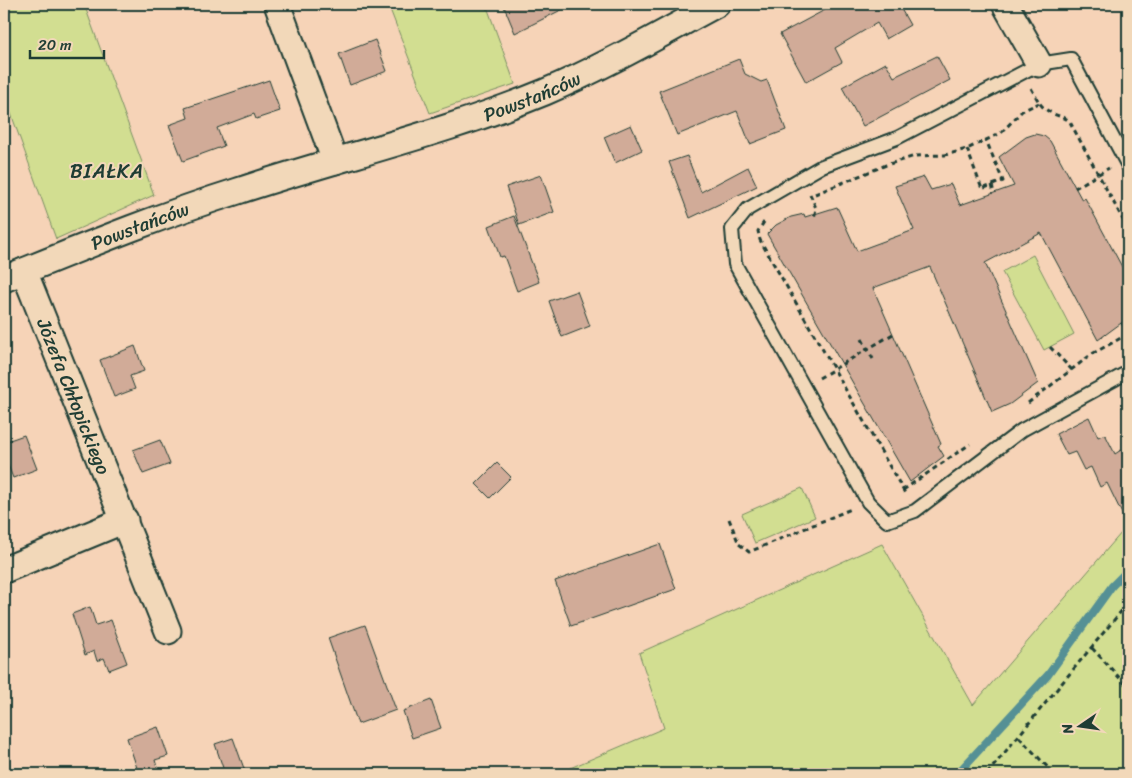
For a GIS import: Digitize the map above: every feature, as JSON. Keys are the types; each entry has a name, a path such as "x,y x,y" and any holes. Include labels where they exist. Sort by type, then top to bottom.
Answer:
{"street":[{"path":"277,4 335,162"},
{"name":"Powstańców","path":"14,275 176,212 488,114 547,91 717,4"},
{"path":"1006,4 1031,68"},
{"name":"Józefa Chłopickiego","path":"14,275 125,520 168,631"},
{"path":"4,570 125,520"}],"lane":[{"path":"1126,162 1070,60 1031,68 897,138 822,166 748,209 732,229 732,247 734,264 868,502 887,520 915,511 1022,430 1128,372"}],"path":[{"path":"1031,68 1039,103 1042,108 1054,115 1064,116 1070,122 1128,230"},
{"path":"803,199 886,164 914,156 945,155 967,149 1001,133 1022,111 1039,103"},
{"path":"967,149 982,189 1003,182 986,140"},
{"path":"1075,188 1098,174 1126,162"},
{"path":"802,177 816,208 814,219"},
{"path":"992,185 994,193"},
{"path":"769,216 758,231 760,240 915,511"},
{"path":"1122,323 1128,332"},
{"path":"803,387 893,334"},
{"path":"862,339 873,359"},
{"path":"1050,347 1072,370"},
{"path":"729,520 739,544 749,552 868,502"},
{"path":"987,774 1128,603"},
{"path":"1092,648 1128,687"},
{"path":"1019,737 1054,774"}],"green space":[{"path":"4,4 84,4 154,195 56,239 4,94"},
{"path":"388,4 486,4 515,84 430,113"},
{"path":"1033,255 1074,334 1044,350 1002,272"},
{"path":"802,488 815,517 755,543 742,514"},
{"path":"1128,525 1128,774 556,774 664,728 639,653 882,544 973,705"}],"building":[{"path":"503,4 573,4 515,33"},
{"path":"836,4 910,4 901,9 910,25 886,39 877,23 835,48 842,62 806,82 780,34"},
{"path":"375,40 387,71 350,85 339,54"},
{"path":"937,56 950,80 863,126 842,87 886,63 894,77"},
{"path":"739,59 745,74 761,82 767,80 786,130 750,144 737,111 677,135 659,91"},
{"path":"269,80 280,111 256,119 254,114 217,128 224,146 183,161 169,125 188,118 185,108"},
{"path":"631,125 642,150 615,163 604,137"},
{"path":"1035,134 1044,136 1050,141 1082,200 1085,198 1128,278 1128,318 1098,340 1041,233 985,263 1038,383 1010,404 992,412 930,267 873,288 941,444 938,446 944,456 910,482 767,234 776,225 791,217 804,214 805,217 837,207 857,251 914,230 895,186 924,177 931,190 951,184 960,205 1014,186 999,157 1026,137"},
{"path":"687,156 701,192 748,167 757,186 690,218 669,162"},
{"path":"541,175 554,212 519,225 506,187"},
{"path":"514,216 539,282 517,291 504,256 500,257 489,226"},
{"path":"577,291 590,326 562,337 549,301"},
{"path":"135,346 144,371 130,376 135,389 114,397 100,360"},
{"path":"1089,417 1098,437 1105,434 1115,454 1121,450 1128,463 1128,526 1107,483 1100,487 1091,467 1084,470 1075,452 1067,455 1056,434"},
{"path":"24,435 37,469 13,478 4,455 4,442"},
{"path":"160,440 170,464 143,474 133,450"},
{"path":"497,463 511,477 490,498 476,484"},
{"path":"660,544 676,589 571,626 555,581"},
{"path":"90,607 96,625 111,620 127,663 109,670 104,658 97,661 94,651 85,655 72,614"},
{"path":"365,625 396,710 358,724 328,638"},
{"path":"431,700 441,728 412,738 403,711"},
{"path":"158,727 168,756 155,760 159,774 139,774 127,738"},
{"path":"233,738 246,774 225,774 215,744"}],"waterway":[{"path":"957,774 1048,675 1112,586 1128,570"}],"district":[{"name":"BIAŁKA","path":"107,171"}]}
